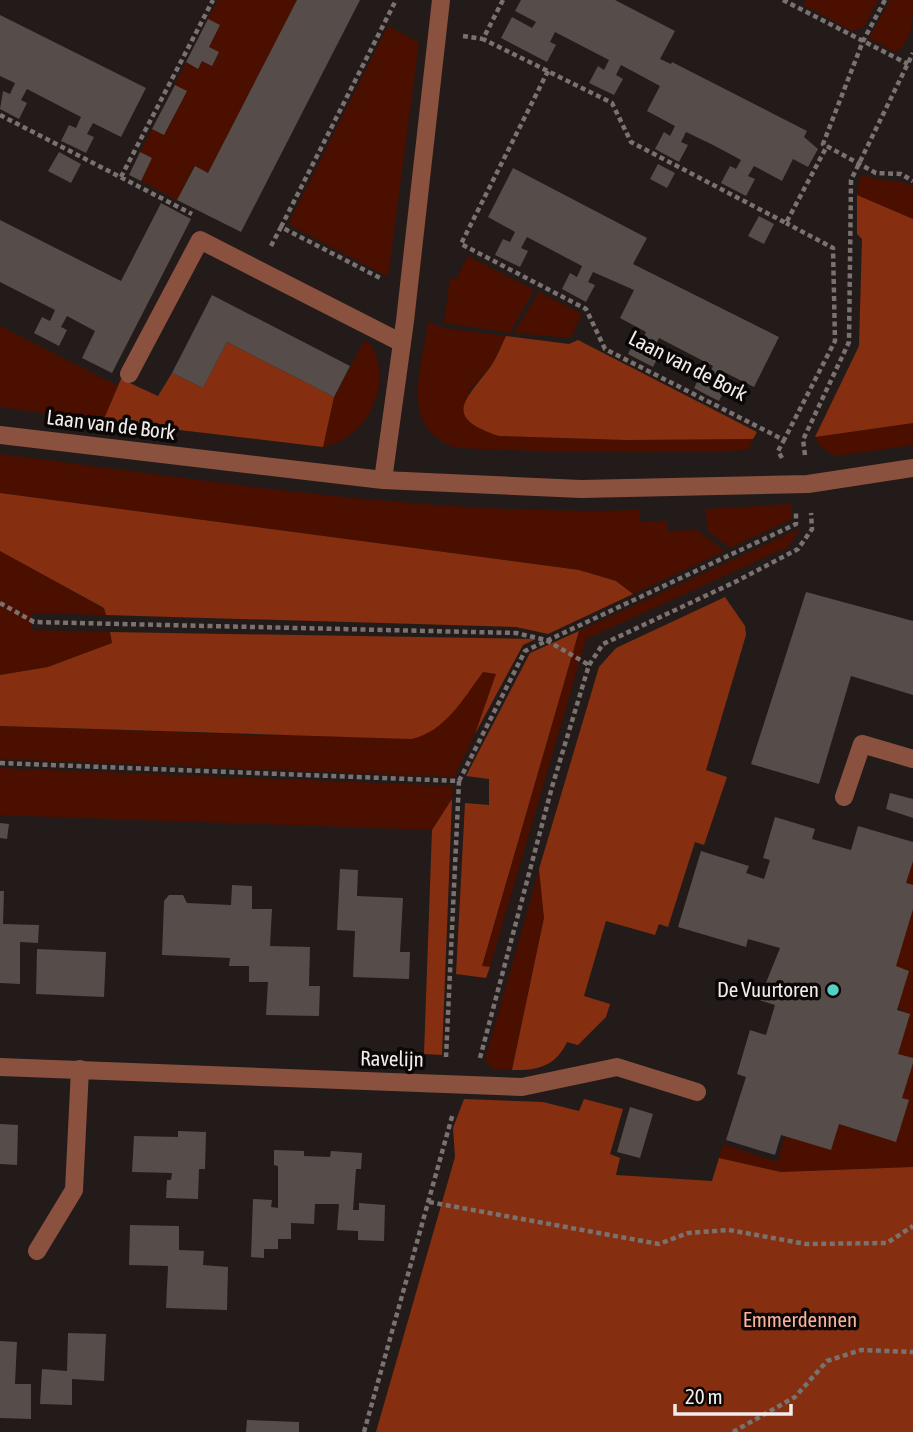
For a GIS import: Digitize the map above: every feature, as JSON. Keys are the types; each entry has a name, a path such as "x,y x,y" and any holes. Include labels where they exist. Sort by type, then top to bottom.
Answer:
{"street":[{"path":"383,480 402,343 441,0"},
{"path":"129,374 200,240 402,343"},
{"name":"Laan van de Bork","path":"0,435 383,480 582,489 801,484 913,468"},
{"path":"844,797 862,744 913,759"},
{"name":"Ravelijn","path":"0,1066 320,1081 444,1082 522,1087 617,1067 698,1092"},
{"path":"37,1251 74,1190 80,1069"}],"path":[{"path":"121,177 212,2 204,0"},
{"path":"281,227 396,0"},
{"path":"363,1432 451,1116 479,1061 552,787 589,665 603,644 737,582 798,549 812,528 801,484 778,451 835,341 833,248 631,142 612,103 483,38 503,0"},
{"path":"783,0 908,64"},
{"path":"885,0 863,41 824,144 876,173 901,174 913,181"},
{"path":"444,1082 459,781 525,651 796,524 803,440 849,342 851,180 913,53"},
{"name":"Laan van de Bork","path":"548,71 461,244 586,309 605,349 784,440"},
{"path":"786,223 827,146"},
{"path":"0,603 34,622 516,633 546,640 589,665"},
{"path":"0,763 459,781"},
{"path":"429,1202 659,1244 688,1233 729,1230 806,1244 887,1243 913,1226"},
{"path":"733,1432 795,1397 827,1361 861,1350 913,1352"}],"shaded area":[{"path":"218,0 297,0 208,173 194,166 177,200 141,181 152,158 140,152 152,129 164,135 186,91 175,85 186,62 197,69 202,61 212,66 219,52 209,47 220,25 208,19"},
{"path":"806,0 878,0 864,27 852,31 803,5"},
{"path":"890,0 913,0 909,37 895,52 869,38"},
{"path":"388,26 419,42 388,277 288,224"},
{"path":"864,175 913,186 913,219 857,195 860,177"},
{"path":"468,256 534,290 510,333 444,323 450,278 456,279"},
{"path":"539,292 582,314 571,338 514,333"},
{"path":"428,322 443,328 506,336 492,365 468,392 499,436 626,440 753,439 748,450 602,452 457,448 438,439 426,427 420,412 419,378"},
{"path":"0,326 118,386 103,421 0,407"},
{"path":"364,341 371,344 379,376 378,392 372,408 364,422 352,433 339,442 323,447 334,397"},
{"path":"913,423 913,445 835,456 821,447 815,437"},
{"path":"0,454 239,485 399,502 479,508 639,510 640,522 667,521 668,531 697,530 725,551 633,594 616,581 579,570 0,493"},
{"path":"791,504 792,519 730,548 707,530 706,509"},
{"path":"801,528 788,547 586,639 490,967 482,967 579,631"},
{"path":"0,551 104,609 106,615 32,613 31,630 110,632 112,643 48,667 0,675"},
{"path":"483,672 497,674 475,734 454,777 0,759 0,726 284,736 448,718"},
{"path":"0,768 453,786 452,799 432,830 0,815"},
{"path":"913,854 913,1167 781,1172 719,1158 723,1144 777,1162 786,1134 834,1123 882,1138 906,1063 889,1057 904,1010 893,1007 877,965"},
{"path":"539,870 544,918 512,1070 493,1069 485,1060"}],"green space":[{"path":"857,195 913,219 913,423 815,437 859,346 862,239 857,234"},
{"path":"506,336 569,344 578,340 757,432 753,439 626,440 499,436 470,422 464,414 464,407 467,398 493,363"},
{"path":"227,342 334,397 323,447 103,421 121,379 158,396 172,373 203,388"},
{"path":"0,493 579,570 616,581 633,594 548,634 516,627 106,615 104,608 0,551"},
{"path":"725,597 745,626 746,635 706,770 727,777 704,845 695,842 668,927 659,924 655,935 606,921 584,996 610,1004 606,1017 578,1045 567,1042 551,1062 537,1068 512,1070 544,918 539,869 599,667 616,648"},
{"path":"579,631 482,966 490,967 486,978 456,974 465,803 489,805 489,779 466,776 530,653"},
{"path":"110,632 536,639 523,645 475,734 496,674 483,672 443,722 411,739 0,726 0,675 48,667 112,643"},
{"path":"452,799 442,1055 424,1054 432,830"},
{"name":"Emmerdennen","path":"464,1099 543,1102 579,1111 584,1099 623,1109 610,1154 620,1158 616,1175 712,1181 719,1158 781,1172 913,1167 913,1432 376,1432 455,1157 453,1128"}],"building":[{"path":"297,0 360,0 241,232 177,200 195,166 208,173"},
{"path":"521,0 615,0 675,31 660,59 671,64 672,62 807,131 804,137 818,149 808,167 793,159 782,181 754,166 748,176 755,179 746,196 721,183 730,166 736,169 741,160 715,146 686,132 681,142 688,145 679,162 655,149 664,132 670,136 675,126 647,111 660,86 621,65 616,75 623,79 614,95 589,83 598,66 604,70 609,60 555,32 550,42 556,45 547,62 501,38 512,17 532,28 536,22 515,11"},
{"path":"0,15 146,88 121,137 93,123 87,134 94,137 86,153 61,141 69,125 76,128 81,117 27,89 21,100 27,103 19,119 0,109 3,91 10,94 15,83 0,76"},
{"path":"208,19 220,25 209,47 219,52 212,66 202,61 198,69 186,62"},
{"path":"175,85 187,91 164,135 152,129"},
{"path":"59,152 81,164 71,183 48,171"},
{"path":"140,152 152,158 141,181 129,175"},
{"path":"658,164 675,173 667,188 650,179"},
{"path":"513,168 647,238 633,264 779,337 754,387 726,373 720,384 726,387 719,401 707,395 694,388 701,374 707,378 713,366 659,338 653,350 660,353 653,367 628,354 635,340 641,343 646,332 620,318 634,290 593,272 588,282 595,285 586,302 562,289 570,273 577,277 582,266 527,237 521,248 528,251 520,267 495,255 503,239 510,242 515,232 488,217"},
{"path":"161,203 191,219 112,373 82,358 95,331 67,316 61,327 67,330 59,346 34,333 42,317 50,321 55,310 0,282 0,220 121,281"},
{"path":"759,216 774,224 764,244 748,236"},
{"path":"212,295 350,366 334,397 227,342 203,388 172,373"},
{"path":"806,592 913,621 913,695 851,676 819,784 751,764"},
{"path":"890,793 913,799 913,818 886,809"},
{"name":"De Vuurtoren","path":"775,817 815,829 812,839 851,850 858,826 913,842 913,861 906,883 913,885 913,909 896,966 909,971 897,1010 910,1014 898,1054 913,1058 913,1063 902,1098 909,1100 896,1142 839,1124 831,1150 781,1135 775,1155 726,1140 746,1077 737,1074 750,1030 766,1035 775,1005 759,1000 780,948 748,939 746,947 678,927 701,851 749,866 746,873 764,879 770,860 763,858"},
{"path":"0,823 9,824 7,839 0,838"},
{"path":"340,869 358,870 357,896 403,898 400,952 410,952 409,979 353,977 355,931 337,930"},
{"path":"232,885 252,886 252,909 272,909 270,946 310,947 309,986 320,986 319,1016 266,1015 268,982 249,982 249,966 229,966 230,958 162,955 164,901 169,895 183,895 187,903 231,905"},
{"path":"0,891 4,891 3,924 39,925 38,943 20,942 20,984 0,983"},
{"path":"37,949 106,952 104,997 36,994"},
{"path":"630,1107 653,1114 640,1158 617,1152"},
{"path":"0,1124 18,1125 17,1165 0,1164"},
{"path":"178,1131 206,1132 205,1169 199,1169 198,1199 166,1198 167,1180 171,1180 172,1173 132,1172 134,1136 178,1137"},
{"path":"274,1150 304,1151 304,1156 330,1157 331,1151 362,1153 361,1169 356,1169 353,1210 359,1210 359,1203 385,1205 384,1241 358,1240 358,1231 337,1230 339,1204 315,1204 314,1224 291,1223 291,1239 278,1239 278,1249 264,1249 264,1258 251,1257 253,1199 272,1200 271,1207 278,1208 278,1166 274,1165"},
{"path":"130,1225 179,1226 179,1250 204,1251 203,1265 228,1267 227,1310 166,1308 168,1266 129,1265"},
{"path":"68,1333 106,1334 104,1381 72,1379 72,1405 40,1404 42,1369 67,1371"},
{"path":"0,1341 17,1342 15,1384 31,1384 31,1419 0,1418"},
{"path":"247,1420 299,1422 299,1432 246,1432"}],"place":[{"name":"De Vuurtoren","path":"833,990"}]}
